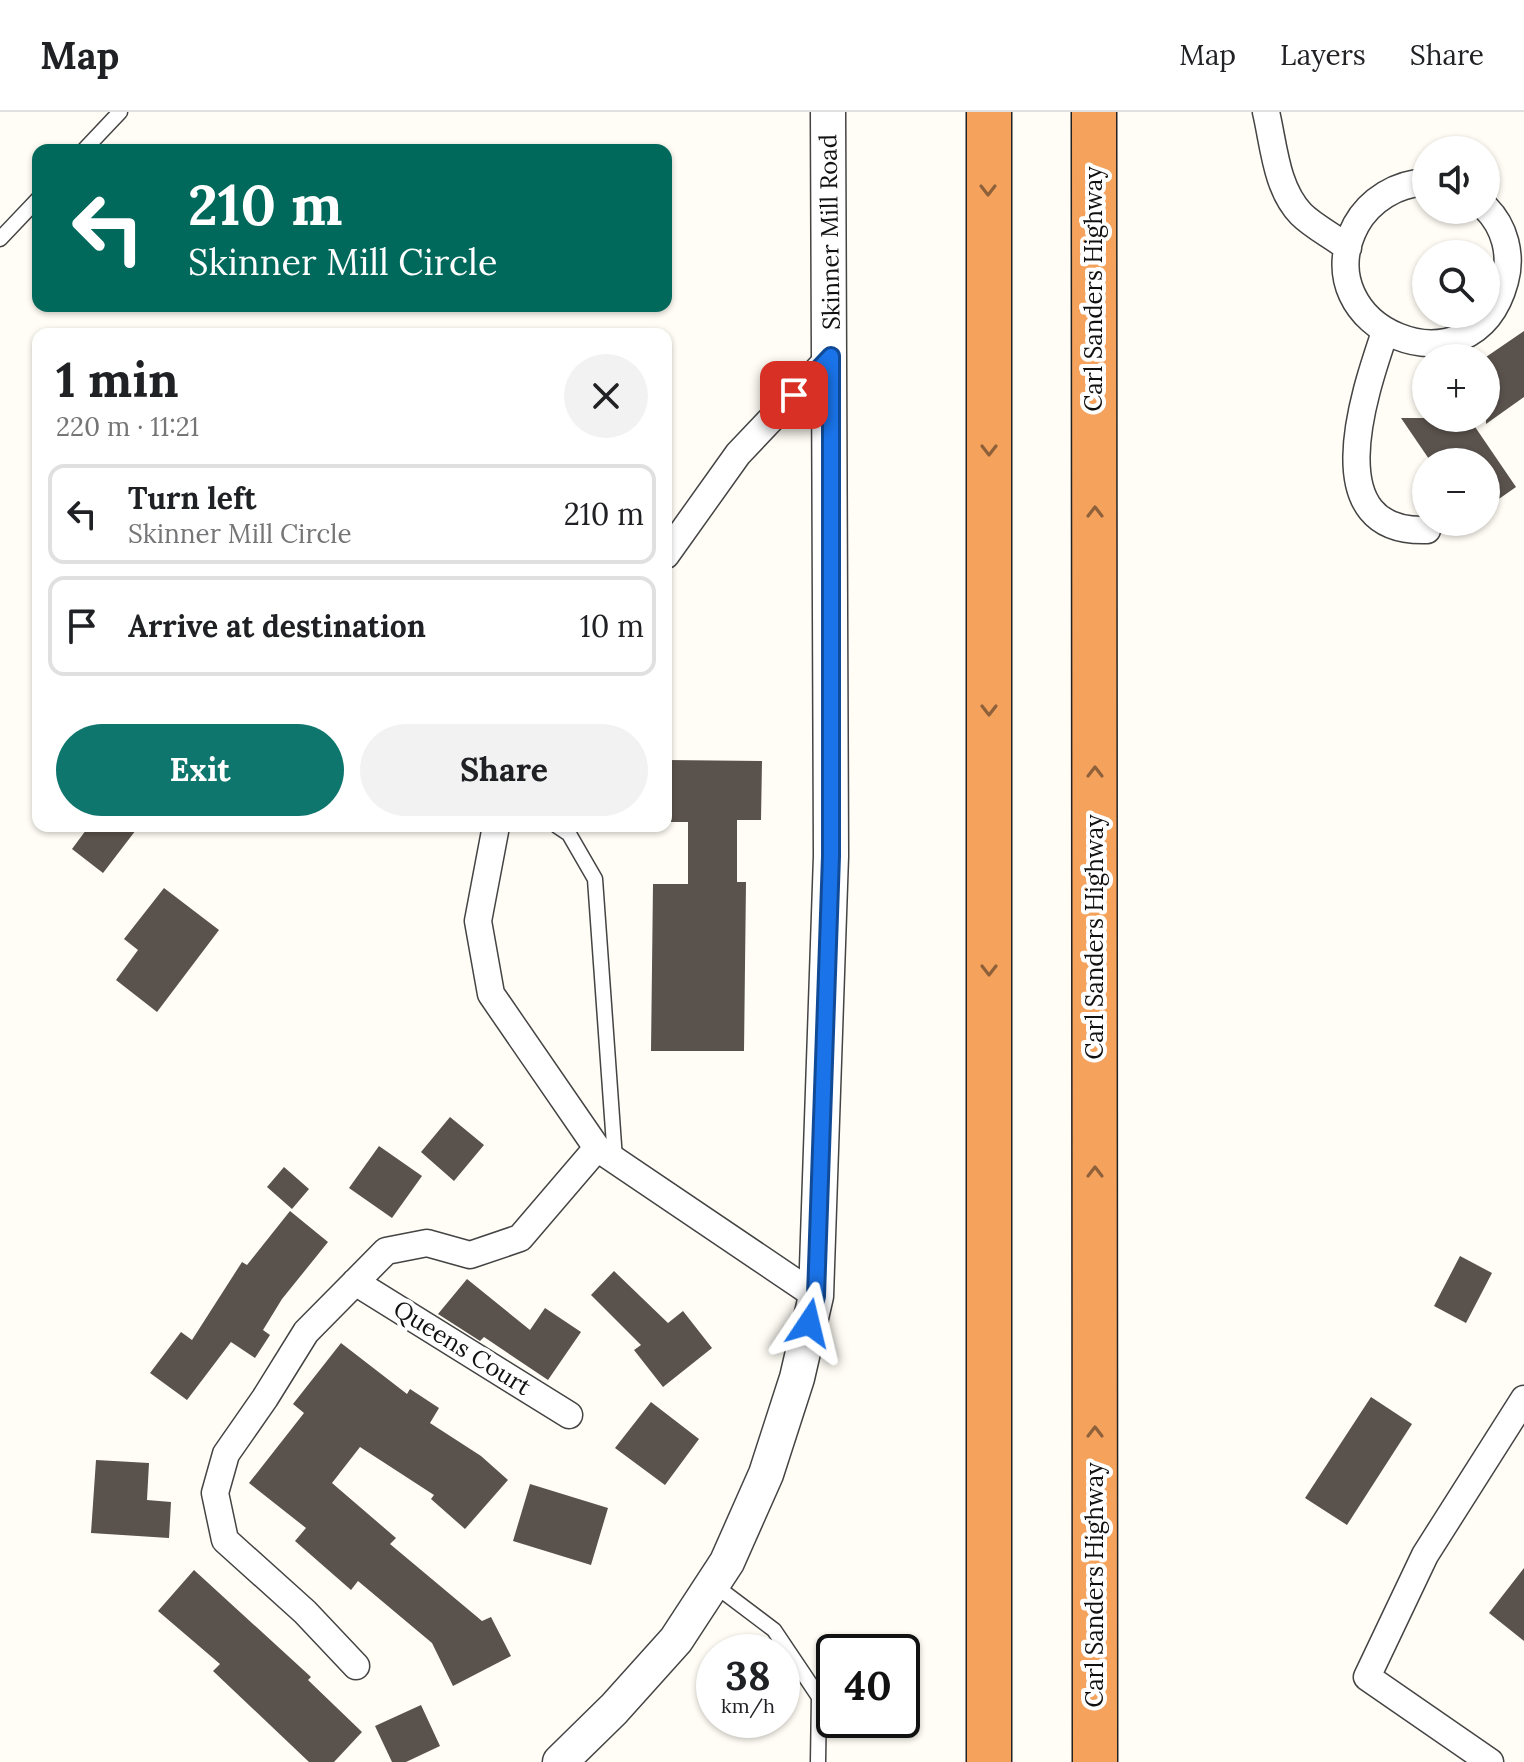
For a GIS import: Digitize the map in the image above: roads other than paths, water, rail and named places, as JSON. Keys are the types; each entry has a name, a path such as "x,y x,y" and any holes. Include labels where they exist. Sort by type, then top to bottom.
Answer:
{"highway":[{"path":"989,112 989,1762"},
{"name":"Carl Sanders Highway","path":"1094,112 1095,1762"}],"street":[{"name":"Skinner Mill Road","path":"560,1762 614,1709 676,1640 727,1562 766,1474 797,1378 816,1296 831,856 828,112"},
{"path":"1266,112 1281,180 1288,196 1301,214 1348,248"},
{"path":"1412,186 1394,189 1373,204 1357,225 1348,248 1347,270 1352,291 1367,317 1385,332 1417,344 1438,344 1475,329 1501,298 1508,258 1506,241 1496,224"},
{"path":"1385,332 1367,383 1354,462 1359,487 1371,507 1400,526 1412,528"},
{"path":"672,547 738,454 831,356"},
{"path":"495,832 478,921 491,994 606,1154 816,1296"},
{"path":"356,1666 305,1612 225,1540 215,1493 226,1454 306,1332 386,1251 427,1243 470,1255 520,1238 606,1154"},
{"name":"Queens Court","path":"355,1282 569,1415"},
{"path":"1490,1762 1367,1677 1425,1555 1524,1399"}],"lane":[{"path":"90,144 120,112"},
{"path":"0,239 32,205"},
{"path":"566,832 595,879 606,1154"},
{"path":"713,1584 774,1630 819,1697 818,1762"}]}
